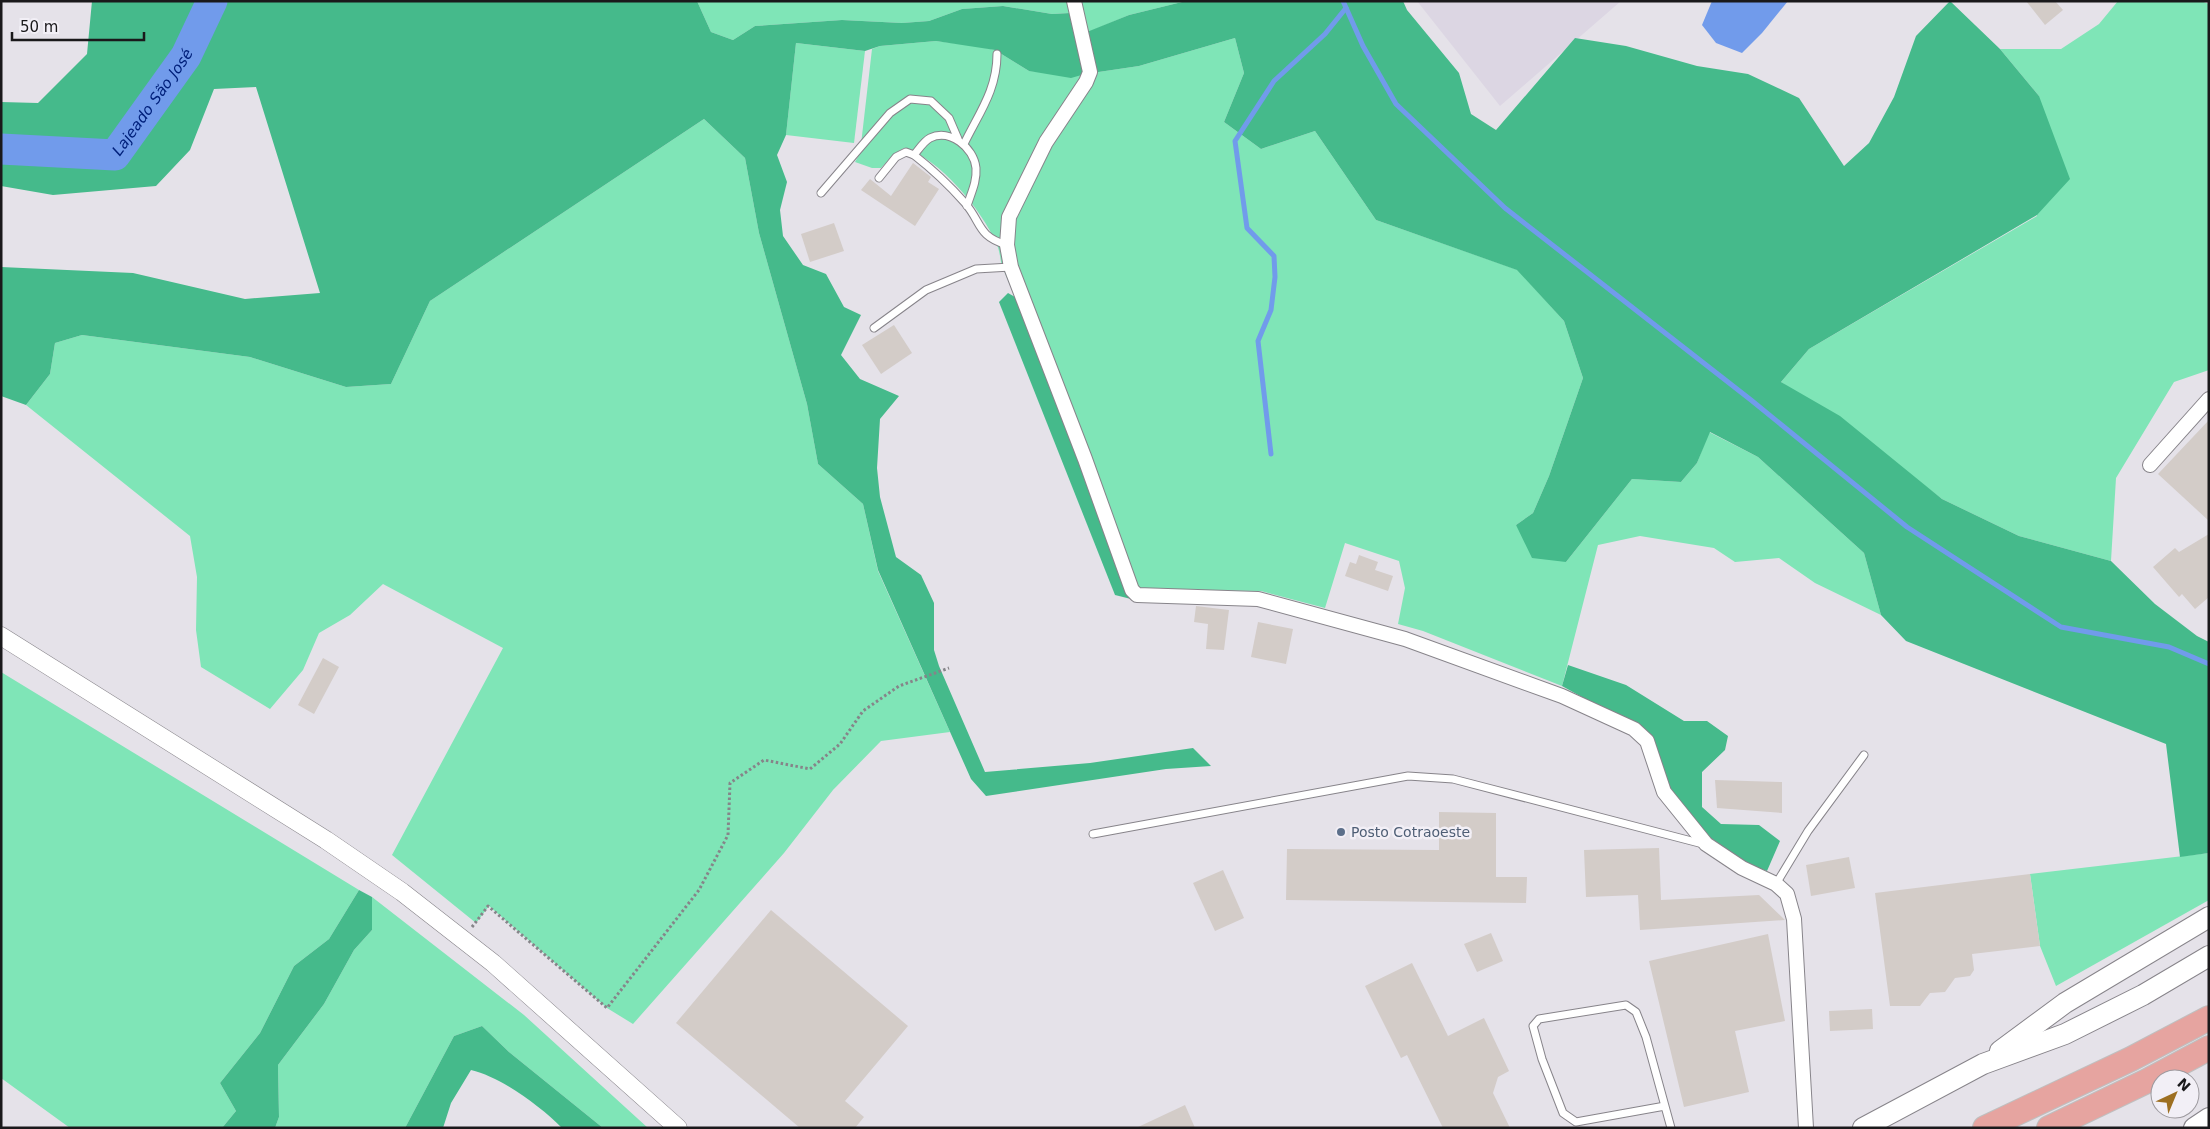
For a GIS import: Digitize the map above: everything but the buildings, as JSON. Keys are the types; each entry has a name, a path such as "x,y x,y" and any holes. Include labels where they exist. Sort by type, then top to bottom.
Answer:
{"highway":[{"path":"1984,1128 2131,1059 2209,1018"},
{"path":"2049,1128 2148,1081 2209,1048"}],"main road":[{"path":"1863,1128 1982,1064 2065,1003 2209,917"},
{"path":"1982,1064 2065,1034 2143,995 2209,956"},
{"path":"2194,1128 2209,1118"}],"street":[{"path":"1074,1 1090,72 1086,82 1046,142 1010,217 1007,245 1011,267 1085,459 1132,590 1137,595 1258,599 1405,638 1562,696 1634,729 1647,741 1664,792 1706,844 1742,868 1776,884 1787,894 1794,919 1806,1128"},
{"path":"2150,465 2209,399"},
{"path":"1,636 326,840 402,892 463,940 626,1079 678,1128"}],"lane":[{"path":"964,144 996,80 997,54"},
{"path":"821,192 890,113 910,99 931,101 949,118 958,139 964,144 976,165 976,180 967,206"},
{"path":"914,155 929,138 940,135 958,139"},
{"path":"879,178 896,158 906,152 914,155 967,206 984,233 992,241 1007,245"},
{"path":"874,328 926,290 976,269 1011,267"},
{"path":"1776,884 1808,830 1864,755"},
{"path":"1093,834 1408,776 1453,779 1706,844"},
{"path":"1665,1106 1576,1122 1563,1113 1542,1059 1533,1026 1539,1019 1626,1005 1636,1012 1646,1037 1665,1106 1671,1128"}],"path":[{"path":"463,940 488,906 607,1008 699,890 728,835 730,783 764,760 810,769 840,744 863,711 899,686 949,668"}],"shaded area":[{"path":"1417,1 1621,1 1500,106"}],"green space":[{"path":"92,1 697,1 711,32 733,40 755,26 842,20 902,23 929,21 962,9 1003,6 1052,14 1070,13 1077,36 1129,15 1186,1 1403,1 1407,10 1459,73 1471,114 1496,130 1575,38 1626,46 1697,66 1748,74 1799,98 1844,166 1869,143 1894,97 1916,36 1950,1 2000,49 2039,96 2070,179 2037,215 1809,349 1781,382 1840,416 1942,499 2019,536 2111,561 2155,604 2197,636 2209,642 2209,853 2180,857 2166,744 1906,641 1881,615 1864,553 1758,457 1710,432 1697,463 1681,482 1632,479 1566,562 1532,558 1516,525 1533,513 1549,476 1583,378 1564,321 1517,270 1376,220 1315,131 1261,149 1224,122 1244,73 1235,38 1139,66 1085,74 1071,78 1029,71 995,50 936,41 880,46 865,51 796,43 786,135 777,155 787,182 780,210 783,236 803,265 826,274 844,307 861,315 841,355 860,379 899,396 880,419 877,468 880,497 896,557 921,575 934,603 934,650 939,666 985,772 1090,763 1193,748 1211,766 1166,769 986,796 971,779 878,570 863,504 818,464 807,404 759,233 745,158 704,119 430,301 391,384 346,387 250,357 82,335 55,343 50,374 26,405 1,396 1,267 133,273 245,299 320,293 256,87 214,89 190,150 156,186 53,195 1,186 1,102 38,103 87,54"},
{"path":"697,1 1186,1 1129,15 1077,37 1069,13 1052,14 1003,6 962,9 929,21 902,23 842,20 755,26 733,40 711,32"},
{"path":"2118,1 2201,1 2209,4 2209,370 2174,382 2116,478 2111,561 2019,536 1942,499 1891,460 1781,382 1809,349 2037,216 2039,96 2000,49 2061,49 2099,24"},
{"path":"1235,38 1244,73 1224,122 1261,149 1315,131 1376,220 1518,270 1564,321 1583,378 1549,476 1533,513 1516,525 1566,562 1632,479 1681,482 1697,463 1709,432 1758,457 1864,553 1881,615 1815,583 1779,558 1735,562 1714,548 1640,536 1598,545 1562,686 1423,631 1398,624 1405,588 1399,561 1345,543 1325,608 1261,591 1181,590 1131,599 1082,460 1002,266 997,246 981,216 945,174 931,162 904,148 895,153 881,168 872,168 855,162 860,153 872,49 880,46 936,41 995,50 1029,71 1085,74 1139,66"},
{"path":"796,43 865,51 854,143 786,135"},
{"path":"704,119 745,158 759,233 807,404 818,464 863,504 878,571 950,732 881,741 833,790 784,853 633,1024 607,1008 489,906 476,923 392,855 503,648 383,584 350,615 319,633 303,670 270,709 201,667 196,630 197,577 190,536 26,405 50,374 55,343 82,335 250,357 346,387 391,384 430,301"},
{"path":"1008,293 1015,297 1082,460 1131,599 1115,595 999,302"},
{"path":"1568,665 1626,685 1684,721 1707,721 1728,736 1725,750 1702,772 1702,807 1721,824 1759,825 1780,841 1767,871 1746,864 1711,838 1670,792 1649,734 1562,686"},
{"path":"1,672 359,890 329,939 294,966 260,1033 220,1083 236,1111 222,1128 70,1128 1,1078"},
{"path":"2209,853 2209,900 2056,986 2040,946 2030,874"},
{"path":"359,890 372,897 372,930 354,950 324,1004 278,1065 279,1117 275,1128 222,1128 236,1111 220,1083 260,1033 294,966 329,939"},
{"path":"372,897 524,1015 648,1128 603,1128 509,1052 482,1026 454,1036 405,1128 275,1128 279,1117 278,1065 324,1004 354,950 372,930"},
{"path":"482,1026 509,1052 603,1128 562,1128 520,1093 495,1079 471,1070 451,1103 443,1128 405,1128 454,1036"}],"water":[{"path":"1712,1 1788,1 1762,33 1742,53 1716,43 1702,25"}],"waterway":[{"name":"Lajeado São José","path":"1,149 115,155 186,56 212,1"},
{"path":"1343,1 1363,46 1396,104 1505,208 1751,400 1907,527 2061,627 2169,647 2209,664"},
{"path":"1271,454 1258,341 1271,310 1275,277 1274,256 1247,228 1235,141 1274,81 1325,34 1346,8"}],"place":[{"name":"Posto Cotraoeste","path":"1341,832"}]}
